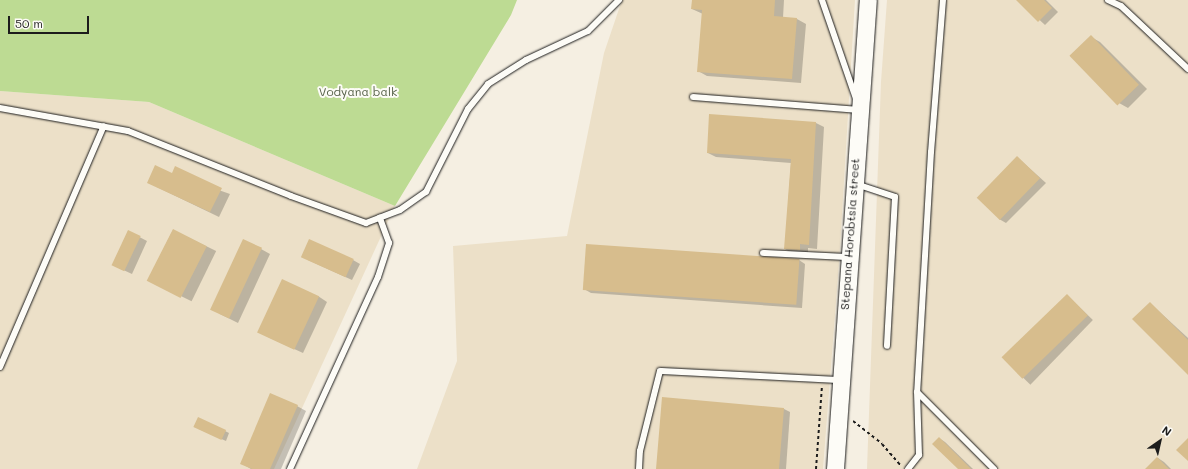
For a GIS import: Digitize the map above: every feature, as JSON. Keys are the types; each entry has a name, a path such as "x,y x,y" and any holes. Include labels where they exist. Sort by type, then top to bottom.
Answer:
{"main road":[{"name":"Stepana Horobtsia street","path":"835,469 848,257 868,0"}],"lane":[{"path":"0,108 128,131 291,196 366,223 400,210 426,192 468,109 488,84 526,60 588,31 619,0"},
{"path":"693,97 860,110 822,0"},
{"path":"908,469 919,454 917,392 931,152 943,0"},
{"path":"1108,0 1122,6 1188,69"},
{"path":"0,367 104,126"},
{"path":"854,183 895,197 887,346"},
{"path":"290,469 378,277 389,243 380,218"},
{"path":"763,252 848,257"},
{"path":"639,469 640,451 660,371 840,380"},
{"path":"917,392 994,469"}],"path":[{"path":"816,469 823,378"},
{"path":"847,417 882,444 903,469"}],"shaded area":[{"path":"622,0 855,0 839,263 823,469 417,469 457,361 453,246 567,236 604,53"},
{"path":"887,0 1188,0 1188,469 867,469 881,82"},
{"path":"0,91 149,102 395,206 274,469 0,469"}],"green space":[{"name":"Vodyana balk","path":"0,0 517,0 511,15 395,206 149,102 0,91"}],"building":[{"path":"692,0 775,0 774,16 797,18 792,79 697,72 702,10 691,9"},
{"path":"1016,0 1044,0 1052,8 1038,22"},
{"path":"1091,35 1139,85 1117,105 1069,56"},
{"path":"709,114 816,122 809,245 800,244 800,250 784,249 791,159 707,153"},
{"path":"1017,156 1040,178 1000,220 977,198"},
{"path":"155,165 172,173 175,166 222,188 210,212 147,183"},
{"path":"173,229 207,246 181,298 147,281"},
{"path":"128,230 141,236 124,271 112,265"},
{"path":"243,239 262,248 229,319 210,310"},
{"path":"309,239 354,259 346,277 301,257"},
{"path":"586,244 799,259 796,305 583,290"},
{"path":"282,279 319,296 294,350 257,332"},
{"path":"1067,294 1088,316 1022,379 1002,357"},
{"path":"1150,302 1188,340 1188,375 1132,319"},
{"path":"270,393 298,405 270,469 252,469 240,464"},
{"path":"662,397 784,408 779,469 656,469"},
{"path":"198,417 226,430 221,440 193,427"},
{"path":"939,437 971,469 958,469 932,444"},
{"path":"1188,438 1188,461 1176,450"},
{"path":"1157,457 1169,469 1145,469"}]}
